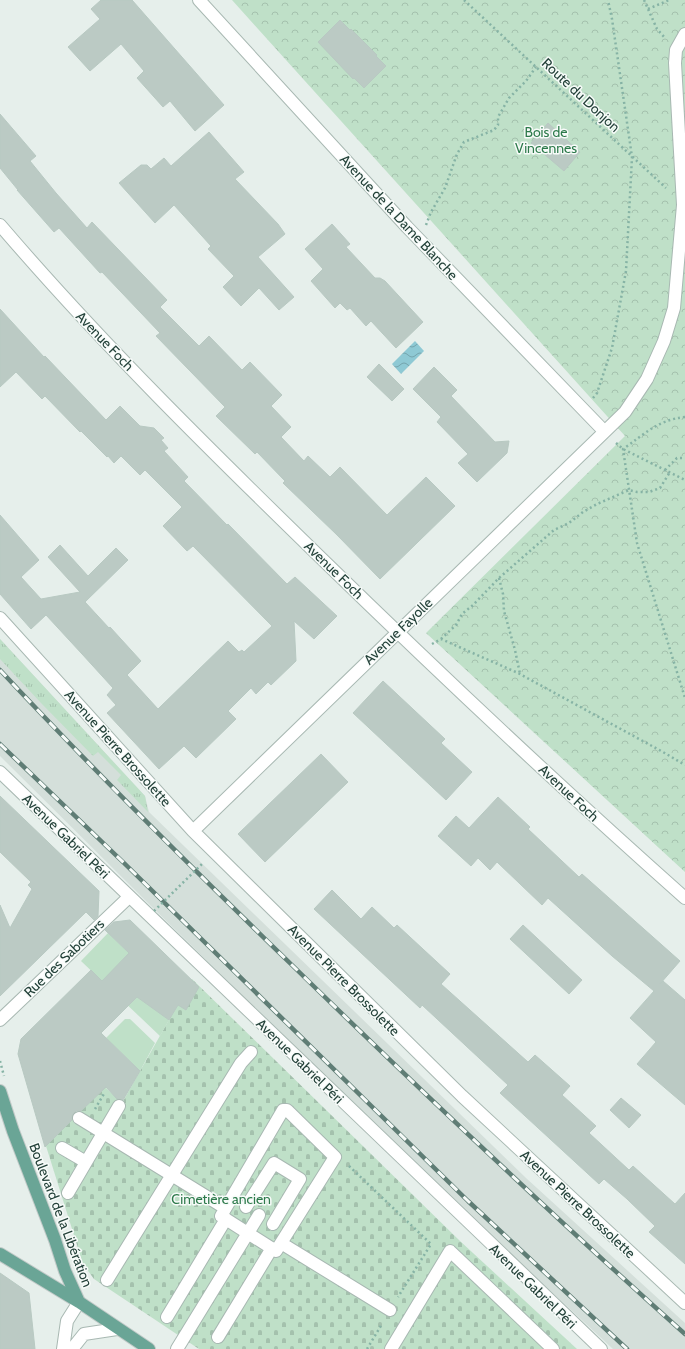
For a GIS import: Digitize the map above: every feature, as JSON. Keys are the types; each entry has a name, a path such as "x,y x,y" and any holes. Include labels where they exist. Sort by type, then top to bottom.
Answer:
{"main road":[{"name":"Boulevard de la Libération","path":"0,1090 13,1131 55,1240 65,1271 79,1302"},
{"path":"0,1254 79,1302 149,1349"}],"street":[{"name":"Avenue de la Dame Blanche","path":"199,0 407,227 604,432"},
{"path":"676,50 685,34"},
{"name":"Avenue Fayolle","path":"193,830 625,412 647,379 664,341 674,308 683,205 675,80 676,50"},
{"name":"Avenue Foch","path":"0,225 68,302 184,423 398,632 596,820 685,898"},
{"name":"Avenue Pierre Brossolette","path":"0,618 193,830 462,1096 685,1303"},
{"name":"Avenue Gabriel Péri","path":"0,772 601,1349"},
{"name":"Rue des Sabotiers","path":"0,1020 129,897"},
{"path":"107,1280 241,1063 251,1052"},
{"path":"68,1193 119,1106"},
{"path":"167,1317 283,1110 287,1110 335,1158 288,1233 276,1246 218,1337"},
{"path":"79,1118 228,1208 249,1233 276,1246 390,1310"},
{"path":"62,1148 86,1162"},
{"path":"246,1207 274,1163 300,1179 273,1224"},
{"path":"228,1208 246,1207 288,1233"},
{"path":"177,1349 259,1215"},
{"path":"391,1349 450,1251 553,1349"},
{"name":"Boulevard de la Libération","path":"63,1349 67,1321 79,1302"},
{"path":"72,1349 84,1334 117,1328"}],"path":[{"name":"Route du Donjon","path":"464,0 683,205"},
{"path":"590,401 598,393 612,348 626,271 632,157 608,0"},
{"path":"644,0 657,29 676,50"},
{"path":"648,8 669,0"},
{"path":"426,225 431,212 445,188 457,154 464,142 494,130 498,125 498,117 509,98 526,81 536,67"},
{"path":"624,449 659,424 676,418 685,417"},
{"path":"604,432 624,449 685,480"},
{"path":"624,449 637,543 685,698"},
{"path":"665,470 677,458 685,458"},
{"path":"431,645 441,639 456,625 462,614 473,605 499,578 554,530 569,524 583,512 596,504 629,490 637,492 650,492 660,488 670,472"},
{"path":"499,578 503,594 504,611 520,674"},
{"path":"441,639 520,674 664,752 685,765"},
{"path":"154,911 203,863"},
{"path":"335,1158 340,1158 431,1244 367,1349"}],"shaded area":[{"path":"0,639 145,796 149,812 526,1178 685,1323 685,1349 613,1349 443,1191 151,906 0,756"}],"green space":[{"name":"Bois de Vincennes","path":"232,0 685,0 685,872 426,633 625,436"},
{"path":"0,639 145,796 148,812 117,780 121,775 98,752 93,756 0,659"},
{"path":"108,933 129,953 118,965 169,1020 160,1036 81,961"},
{"name":"Cimetière ancien","path":"192,979 460,1241 577,1349 199,1349 94,1279 83,1264 46,1146 105,1087 122,1103"},
{"path":"125,1019 130,1019 155,1043 140,1071 106,1038"}],"water":[{"path":"415,341 424,351 401,374 392,364"}],"building":[{"path":"101,0 132,0 224,105 195,131 170,101 163,107 137,78 144,71 121,44 90,71 68,47 100,19 91,9"},
{"path":"340,20 377,55 376,56 386,66 364,88 354,78 353,79 318,42"},
{"path":"0,114 36,156 30,161 56,193 87,228 92,222 167,300 160,307 199,346 209,336 242,370 250,362 282,395 271,406 291,427 281,437 304,461 308,456 330,477 340,467 387,515 426,477 455,506 380,579 283,483 285,481 257,452 255,454 216,416 225,407 156,336 160,333 102,272 100,273 59,228 54,232 17,190 0,168"},
{"path":"548,123 580,152 564,171 531,143"},
{"path":"209,132 244,172 235,179 278,224 285,234 258,257 294,297 279,310 259,288 241,306 223,287 234,276 208,249 211,246 174,205 155,223 119,183 141,165 147,165 151,169 164,158 171,166"},
{"path":"332,224 350,244 346,247 375,278 380,278 385,281 423,322 396,348 371,321 366,326 350,308 347,310 340,303 335,308 311,281 323,269 305,249"},
{"path":"0,309 44,357 45,356 106,420 120,406 140,426 154,428 164,438 161,440 168,448 164,451 188,477 184,481 287,584 295,577 337,616 314,639 294,621 296,661 271,685 268,682 256,694 251,688 228,711 236,719 196,758 184,746 159,769 107,713 116,705 107,695 113,688 46,615 31,629 0,594 0,515 39,560 21,577 41,599 80,592 48,557 60,545 88,576 116,548 128,560 85,602 141,661 127,675 158,709 228,641 239,652 242,650 244,652 272,626 193,546 187,551 163,526 182,507 145,470 140,475 121,456 114,463 81,431 80,432 45,396 42,399 16,372 0,387"},
{"path":"379,364 404,389 392,401 367,377"},
{"path":"434,367 457,390 451,396 495,442 509,441 507,453 477,482 458,463 468,454 437,422 441,417 413,389"},
{"path":"383,681 445,739 441,743 472,772 446,800 353,713"},
{"path":"321,754 348,782 265,862 238,834"},
{"path":"0,796 99,891 98,916 94,920 86,912 0,996 0,905 10,928 32,889 28,885 31,882 0,852"},
{"path":"498,797 530,827 528,829 579,877 582,874 680,961 660,984 663,981 685,1000 685,1105 637,1064 656,1042 630,1018 654,991 612,956 548,898 542,905 497,862 490,870 478,858 471,866 438,836 456,816 469,828"},
{"path":"332,890 361,919 372,907 394,928 397,925 450,974 441,984 528,1062 535,1055 570,1086 562,1095 596,1126 589,1133 629,1170 633,1166 675,1204 685,1193 685,1264 649,1232 655,1226 627,1199 604,1179 599,1184 500,1093 508,1085 422,1005 420,1008 314,909"},
{"path":"130,920 199,987 186,1010 178,1005 169,1020 137,997 101,1033 140,1071 123,1100 117,1099 106,1087 81,1111 76,1111 73,1114 72,1120 45,1147 18,1054 21,1039 91,970 102,981 129,953 105,930 114,922"},
{"path":"523,925 582,980 569,994 510,939"},
{"path":"621,1098 641,1115 629,1128 610,1110"},
{"path":"0,1273 29,1293 35,1349 0,1349"}],"railway":[{"path":"0,670 145,820 342,1014 537,1199 685,1334"},
{"path":"0,744 124,863 468,1201 627,1349"}]}
